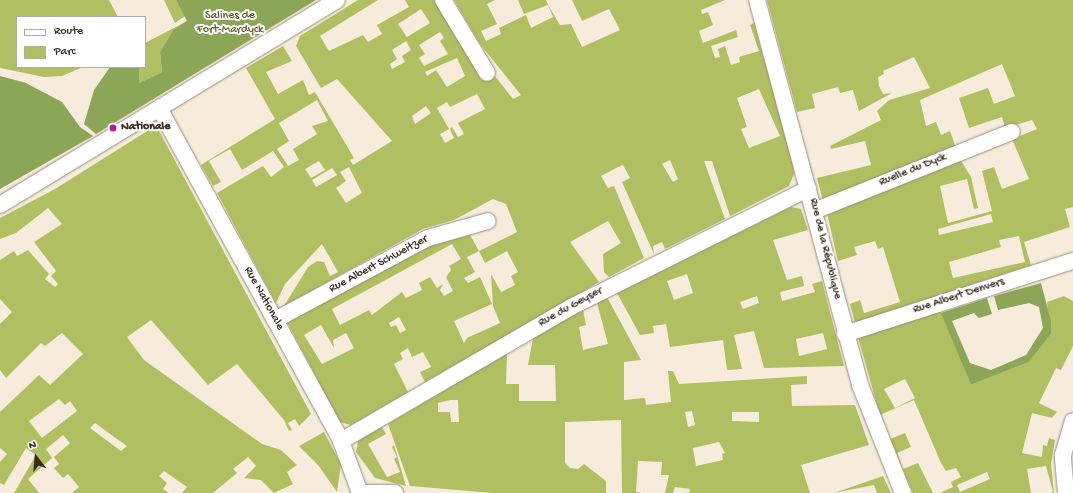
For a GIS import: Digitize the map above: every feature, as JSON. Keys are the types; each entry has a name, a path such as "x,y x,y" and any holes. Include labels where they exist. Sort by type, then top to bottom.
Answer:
{"street":[{"path":"0,205 337,0"},
{"path":"444,0 487,73"},
{"name":"Rue de la République","path":"757,0 814,211 845,334 871,420 903,493"},
{"name":"Rue Nationale","path":"159,108 340,441 360,493"},
{"name":"Ruelle du Dyck","path":"814,211 1012,132"},
{"name":"Rue du Geyser","path":"340,441 571,307 808,189"},
{"name":"Rue Albert Schweitzer","path":"274,320 428,238 488,222"},
{"name":"Rue Albert Denvers","path":"845,334 1073,261"},
{"path":"1066,493 1063,455 1073,421"},
{"path":"365,493 395,493"}],"green space":[{"path":"0,0 109,0 117,16 16,16 16,68 81,68 62,76 44,77 0,68"},
{"path":"164,0 176,0 185,16 175,23"},
{"name":"Salines de Fort-Mardyck","path":"176,0 316,0 96,134 84,124 94,90 109,68 139,68 139,83 162,72 160,52 173,30 187,21"},
{"path":"358,0 378,0 320,36 329,51 363,35 368,42 382,34 377,25 409,7 405,0 436,0 513,99 521,95 480,44 454,0 495,0 487,4 497,24 481,31 486,41 501,34 499,28 526,15 531,28 553,17 548,5 560,25 571,24 582,47 620,30 609,9 582,21 572,0 725,0 701,10 702,14 708,12 713,25 699,31 703,43 736,30 738,37 711,46 715,58 720,57 718,49 725,46 731,65 740,62 739,57 759,51 750,25 754,23 795,172 789,186 730,216 712,161 704,161 725,219 665,249 662,242 653,246 654,254 622,182 630,178 623,165 601,176 608,188 614,186 644,258 609,277 604,272 603,254 621,243 608,221 570,242 599,282 425,382 420,372 431,367 423,352 412,357 408,348 400,353 403,359 394,364 408,392 351,425 340,422 287,322 424,248 470,235 479,251 517,232 506,204 493,199 454,220 423,229 284,306 308,267 317,261 324,262 330,276 338,272 322,244 285,284 276,303 217,193 263,166 271,177 284,167 273,151 242,170 230,149 209,161 221,182 213,186 201,165 275,119 246,68 283,46 292,61 266,72 278,94 303,80 309,95 315,92 354,158 350,160 353,165 392,141 337,79 321,88 296,46 300,36","holes":["421,9 430,23 407,37 398,24","440,32 444,38 440,41 448,54 424,66 419,58 425,54 419,45","406,41 411,50 402,56 405,62 392,69 390,64 397,59 392,50","457,58 465,76 447,87 436,70 427,76 425,72","759,89 780,136 749,148 741,129 747,127 737,98","477,94 485,109 458,123 464,134 458,137 452,127 450,129 454,138 445,143 440,134 449,129 437,108 447,102 450,107","317,100 328,121 312,126 317,134 293,149 299,160 288,166 277,149 289,141 279,123","426,106 431,113 415,124 412,116","670,160 678,179 673,182 662,164","319,161 325,170 311,178 305,169","349,167 362,193 346,203 336,188 346,181 340,172","332,168 337,175 316,187 312,180","452,244 461,259 449,266 451,270 446,277 453,291 444,296 440,290 443,284 437,288 430,277 419,283 422,290 406,298 402,292 372,315 369,310 340,325 332,309","479,251 485,263 507,251 518,272 511,276 515,285 501,292 491,274 493,306 500,323 467,338 464,343 454,321 492,304 480,277 468,283 464,278 475,272 467,257","399,317 406,330 400,333 396,325 391,327 389,323","321,325 334,348 333,340 346,333 354,348 322,364 304,335"]},
{"path":"518,0 546,0 548,5 524,14"},
{"path":"767,0 1073,0 1073,207 1065,209 1070,227 1024,242 1031,265 855,323 850,304 860,300 864,313 900,302 883,247 878,249 875,241 854,247 857,255 838,261 827,213 960,159 971,177 978,208 974,209 967,179 940,186 948,223 992,211 982,171 994,167 1002,189 1029,179 1012,139 1037,129 1032,120 1005,128 1002,117 969,128 959,98 988,88 994,104 1015,96 1002,64 920,100 926,126 936,122 941,135 950,131 956,148 823,201 817,178 871,165 865,141 831,149 830,146 881,120 877,111 889,100 930,88 914,57 883,71 884,74 878,77 879,86 883,94 892,93 859,111 853,90 840,93 838,87 812,94 815,108 797,112","holes":["991,214 993,222 939,235 938,229","1019,236 1025,262 953,278 949,262 1001,247 999,240"]},
{"path":"197,16 173,30 160,52 162,72 139,83 139,68 146,68 146,42"},
{"path":"0,76 26,83 62,102 80,127 93,136 0,189"},
{"path":"152,128 158,129 311,414 299,426 295,419 288,423 292,430 289,431 284,420 237,364 208,385 151,320 127,337 144,360 262,444 281,450 297,465 287,472 293,484 274,493 261,480 244,478 256,466 248,457 233,469 237,473 213,493 182,493 187,487 164,471 159,476 167,483 163,489 169,493 72,493 79,487 68,474 63,478 54,468 59,464 54,457 70,443 63,435 46,449 52,458 28,479 39,493 14,493 36,455 26,448 4,485 0,483 0,462 7,454 0,448 0,412 39,375 50,385 83,354 62,333 45,346 41,343 6,378 0,370 0,324 12,312 0,299 0,260 14,251 17,256 28,250 49,274 45,279 55,287 58,284 51,276 56,271 34,242 62,224 48,208 16,233 0,239 0,218 55,189","holes":["59,399 65,405 70,401 77,411 42,438 29,421","95,423 117,439 127,446 121,451 90,428"]},
{"path":"791,207 801,209 808,230 773,240 787,280 802,276 804,286 780,292 782,301 815,292 812,284 822,281 844,366 764,368 754,331 734,335 742,369 727,370 723,340 670,347 666,324 653,326 654,333 640,335 617,293","holes":["687,274 693,293 674,300 667,281","757,296 759,303 743,309 740,302","823,333 827,349 799,356 796,339"]},
{"path":"1041,283 1051,321 1051,334 1029,362 971,385 941,313 987,298 992,314 979,318 974,313 952,321 970,363 991,370 1026,355 1043,328 1039,307 1029,303 998,310 994,296"},
{"path":"1064,296 1073,301 1073,346 1061,370 1056,368 1039,403 1057,412 1052,418 1032,413 1022,453 1042,457 1043,445 1047,446 1049,438 1055,440 1051,464 1054,493 1050,493 1053,492 1046,466 1027,469 1031,493 940,493 953,487 951,482 961,477 956,468 946,471 941,463 914,400 880,415 858,337 940,309 971,385 1029,362 1051,334 1047,302","holes":["905,379 915,398 895,408 884,389","987,472 990,479 960,492 957,485"]},
{"path":"607,297 641,360 624,362 624,400 645,398 646,405 671,402 668,371 673,371 679,384 807,376 807,384 791,385 792,406 855,405 869,445 801,465 810,493 689,493 690,489 675,487 673,493 665,493 669,475 661,475 662,462 638,461 636,492 642,493 622,493 621,420 565,422 565,463 570,468 578,469 584,464 606,481 606,493 492,493 410,486 388,424 507,353 506,384 519,384 519,401 556,401 555,365 528,365 533,338 583,310 586,325 579,327 583,350 608,344 597,303","holes":["458,400 459,422 451,422 450,412 438,412 438,403","692,411 695,425 688,427 685,412","732,412 759,412 759,422 732,421","719,442 725,453 722,454 723,460 696,466 693,448"]},
{"path":"382,427 386,434 368,444 387,477 400,472 394,459 397,457 392,447 394,445 406,486 375,478 356,452 358,441"},
{"path":"324,432 341,464 337,492 318,465 299,446"},
{"path":"905,433 911,447 897,453 903,469 918,463 933,493 913,493 890,439"},
{"path":"883,476 891,493 877,493 874,485 834,493"}],"place":[{"name":"Nationale","path":"113,128"}]}
